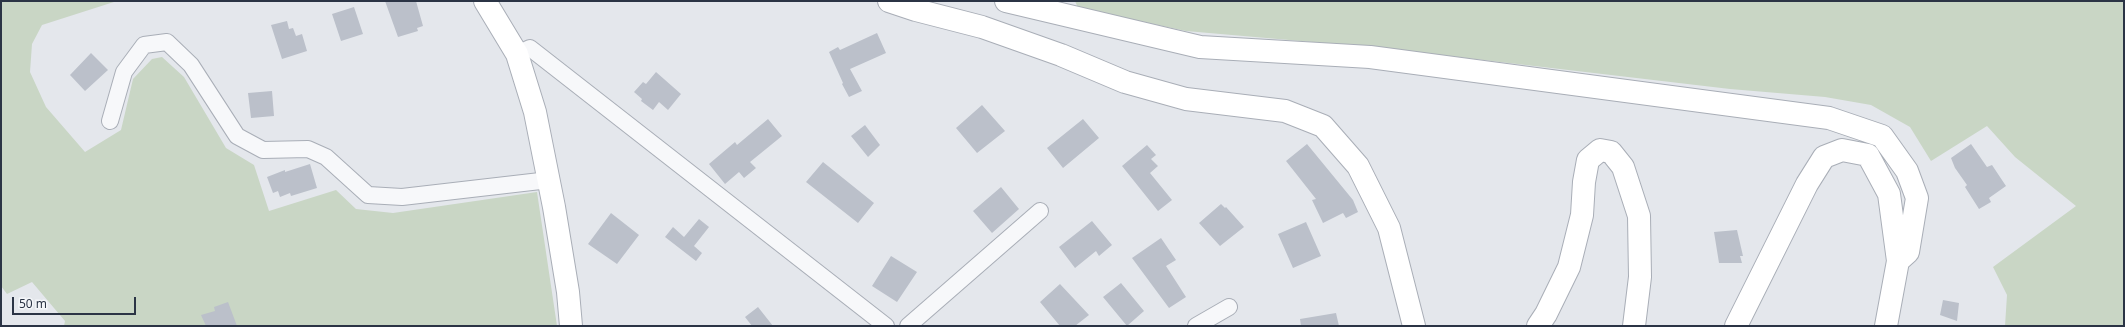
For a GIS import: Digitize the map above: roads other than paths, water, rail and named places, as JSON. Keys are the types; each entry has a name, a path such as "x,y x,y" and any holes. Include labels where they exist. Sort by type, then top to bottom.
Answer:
{"main road":[{"path":"485,1 517,54 535,112 568,292 571,326"},
{"path":"889,1 916,10 982,27 1061,56 1125,82 1186,99 1285,111 1323,126 1358,166 1389,228 1414,326"},
{"path":"1006,1 1200,47 1370,57 1829,118 1882,136 1907,171 1917,198 1908,252 1898,261"},
{"path":"1538,326 1546,314 1569,267 1582,215 1584,182 1588,160 1600,150 1611,152 1623,166 1639,216 1640,277 1634,326"},
{"path":"1736,326 1806,184 1824,157 1842,150 1868,155 1890,194 1898,261 1886,326"}],"street":[{"path":"110,121 124,72 144,45 167,42 191,65 237,136 263,150 308,149 326,157 368,195 402,197 548,180"},
{"path":"517,54 530,48 886,326"},
{"path":"908,326 1040,211"},
{"path":"1196,326 1229,307"}]}
